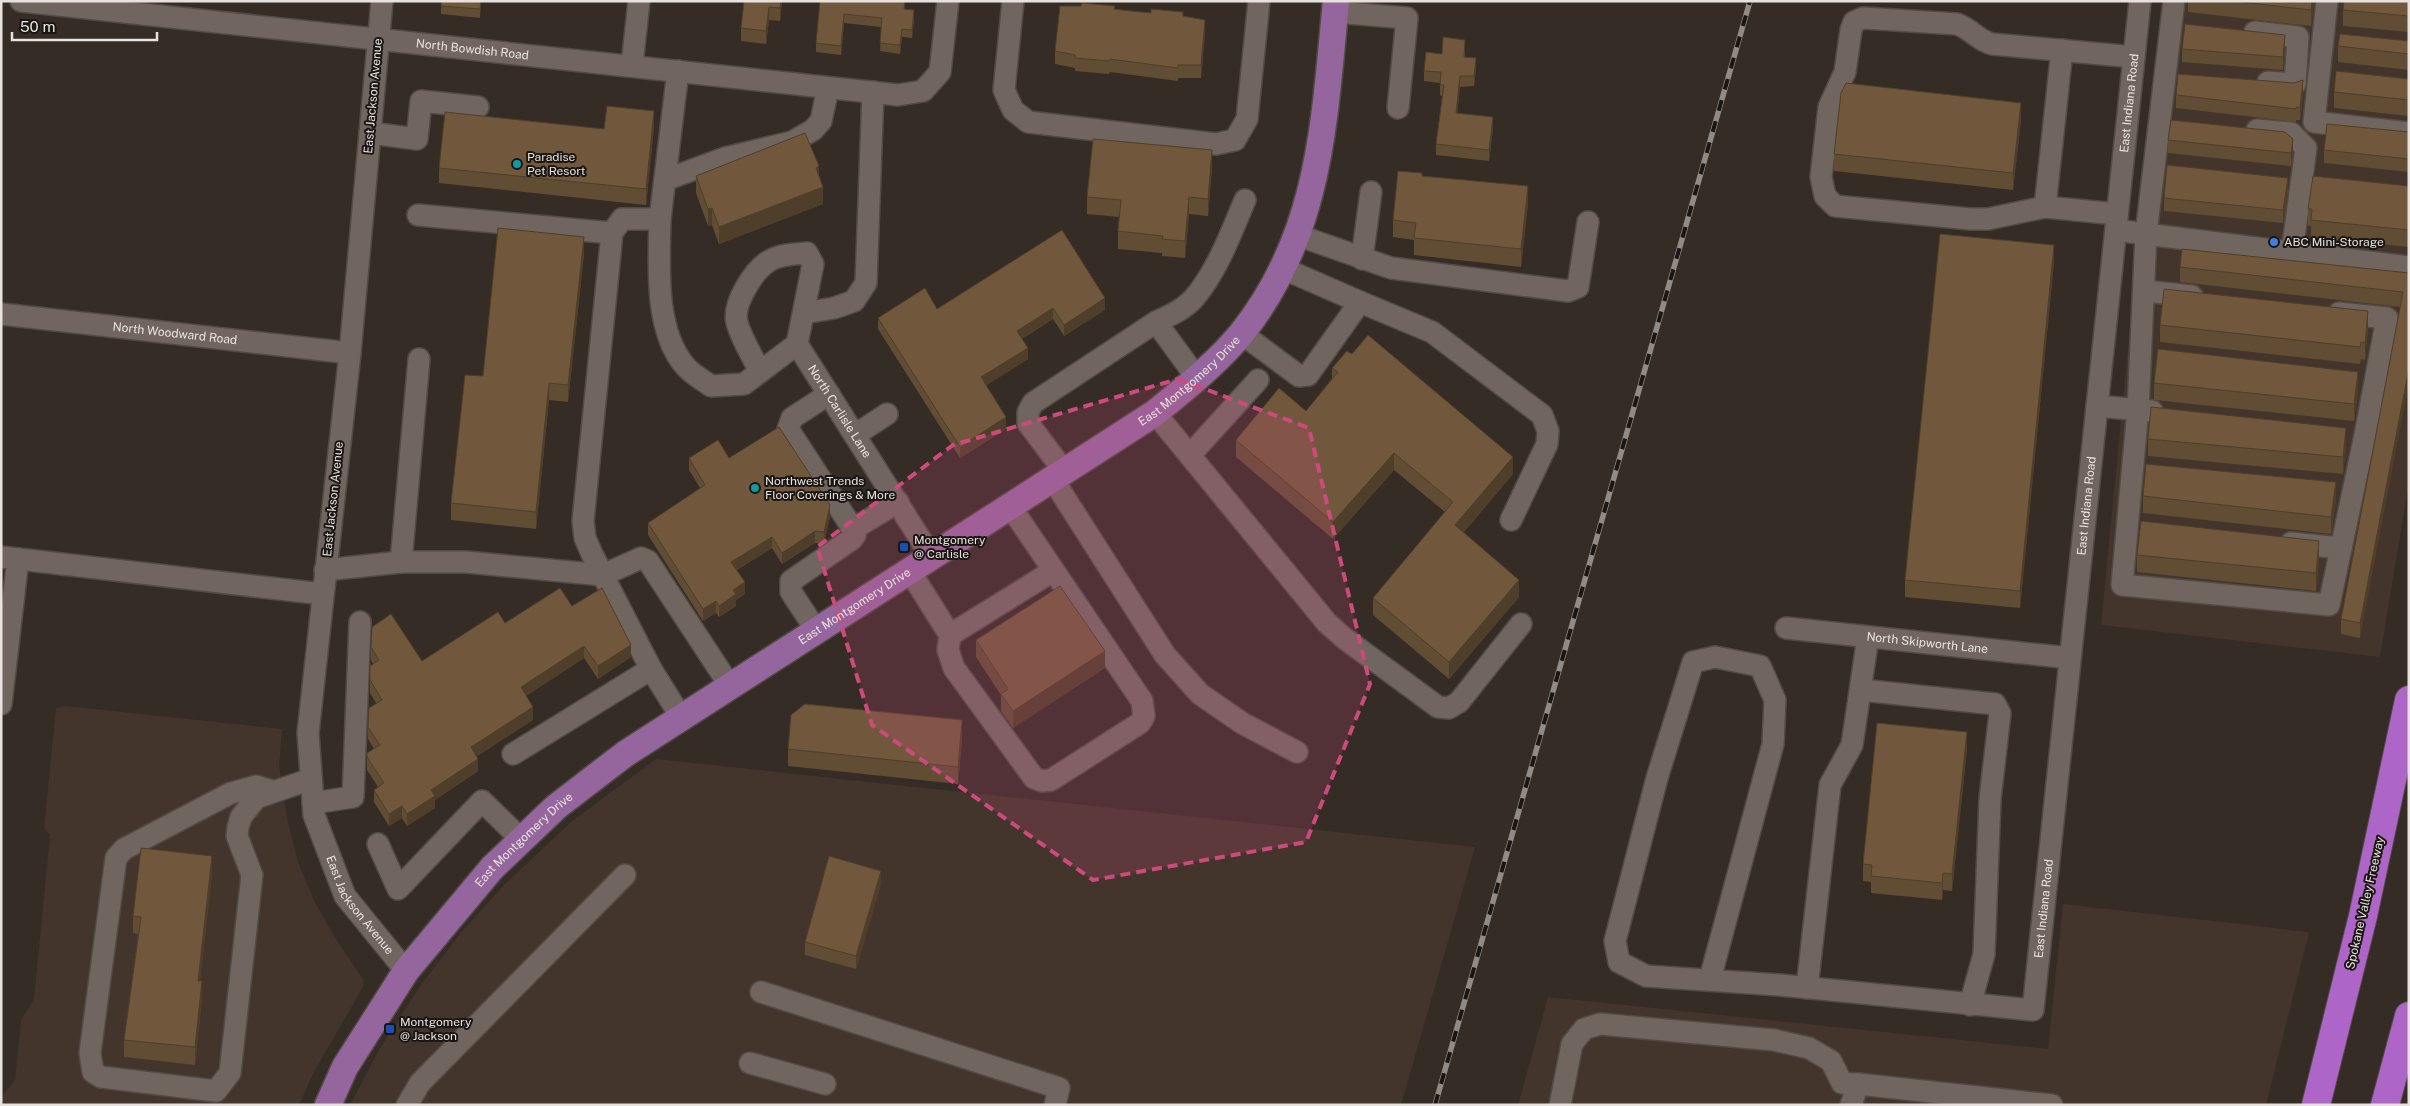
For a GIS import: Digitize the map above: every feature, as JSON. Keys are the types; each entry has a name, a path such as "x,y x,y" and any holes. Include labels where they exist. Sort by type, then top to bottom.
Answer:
{"highway":[{"name":"Spokane Valley Freeway","path":"2316,1105 2363,916 2409,700"},
{"path":"2386,1105 2409,1016"}],"main road":[{"name":"East Montgomery Drive","path":"332,1103 345,1067 406,971 492,868 556,807 624,754 1155,413 1211,367 1241,333 1276,282 1307,209 1321,150 1335,7"}],"street":[{"name":"North Bowdish Road","path":"21,1 378,41 632,65 898,95 923,91 940,72 948,1"},
{"name":"East Jackson Avenue","path":"382,1 350,353 308,733 314,815 345,896 406,971"},
{"path":"632,65 639,1"},
{"path":"1013,1 1004,90 1013,110 1028,122 1216,144 1234,140 1248,119 1259,1"},
{"name":"East Indiana Road","path":"1970,1005 2033,1010 2140,1"},
{"path":"2174,1 2182,24 2164,165 2146,234 2145,291 2151,353 2138,409 2142,468 2138,525 2122,585 2329,605 2341,548 2344,487 2366,377 2387,318 2319,311"},
{"path":"2327,1 2333,37 2329,74 2314,122 2409,133"},
{"path":"1335,7 1407,18 1398,108"},
{"path":"2134,57 1992,44 1982,41 1971,29 1958,24 1863,18 1854,22 1851,30 1845,72 1829,107 1821,177 1825,196 1835,206 1970,219 1988,219 2045,207 2117,222 2146,234 2409,267"},
{"path":"2230,30 2298,37 2294,84 2245,80"},
{"path":"2045,207 2062,50"},
{"path":"678,71 660,219 658,284 668,336 686,367 711,386 744,384 798,344 813,264 807,253 791,254 770,260 753,275 741,298 737,322 760,372"},
{"path":"665,180 725,158 792,142 813,130 821,121 828,88"},
{"path":"804,313 834,308 854,301 866,282 873,92"},
{"path":"370,133 416,139 422,101 478,107"},
{"path":"2235,127 2291,133 2306,148 2292,252"},
{"path":"1362,259 1371,192"},
{"path":"1245,200 1222,254 1194,298 1175,313 1156,322 1033,403 1028,412 1028,424 1166,655 1200,694 1242,723 1297,752"},
{"path":"418,215 612,233"},
{"path":"660,219 622,219 612,233 583,521 585,538 603,575 651,669 681,717"},
{"path":"1297,235 1391,268 1568,291 1578,287 1588,222"},
{"path":"1282,268 1432,332 1542,415 1548,431 1547,444 1511,520"},
{"path":"2145,291 2213,298"},
{"path":"1241,333 1299,376 1308,375 1360,302"},
{"name":"North Woodward Road","path":"1,314 350,353"},
{"path":"1156,322 1197,378"},
{"name":"North Carlisle Lane","path":"798,344 932,556"},
{"path":"401,562 419,359"},
{"path":"1190,455 1258,380"},
{"path":"816,630 791,592 791,581 852,539 855,534 788,429 792,418 829,394"},
{"path":"2097,406 2167,412"},
{"path":"1155,413 1327,623 1344,638 1438,707 1450,708 1459,702 1521,624"},
{"path":"855,435 887,414"},
{"path":"853,529 898,502"},
{"path":"909,570 950,635 948,650 954,668 1034,778 1042,781 1051,780 1140,723 1144,716 1144,707 1010,506"},
{"path":"2274,541 2341,548"},
{"path":"1,704 10,558 323,594"},
{"path":"325,570 401,562 466,562 603,575 634,559 641,558 648,561 730,686"},
{"path":"950,635 1053,571"},
{"path":"312,803 353,797 360,622"},
{"name":"North Skipworth Lane","path":"1786,628 2070,658"},
{"path":"1807,988 1830,785 1852,745 1868,637"},
{"path":"1710,979 1773,744 1775,700 1760,666 1714,658 1692,662 1657,778 1615,941 1619,962 1646,976 1710,979 1970,1005 1984,954 1990,799 2000,713 1995,704 1861,690"},
{"path":"512,754 651,669"},
{"path":"272,791 256,786 231,793 137,844 124,849 116,858 90,1053 93,1072 100,1077 216,1091 230,1073 252,875 237,836 238,827 241,817 256,798 311,779"},
{"path":"378,844 398,889 482,801 522,840"},
{"path":"407,1105 420,1082 625,875"},
{"path":"761,992 1059,1088 1054,1105"},
{"path":"1560,1105 1572,1044 1584,1029 1600,1024 1774,1040 1809,1048 1831,1061 1842,1083 2052,1105"},
{"path":"750,1063 825,1084"},
{"path":"1851,1105 1858,1084"}],"highlighted area":[{"path":"1178,379 1309,428 1370,684 1306,842 1093,880 872,725 817,547 953,445"}],"shaded area":[{"name":"ABC Mini-Storage","path":"2162,1 2409,1 2409,482 2380,657 2101,625"},
{"path":"66,706 282,729 279,765 287,818 298,862 315,903 364,981 363,987 314,1072 299,1105 1,1105 1,1098 15,1080 21,1020 34,999 50,835 44,828 56,708"},
{"path":"656,759 1475,847 1401,1105 350,1105 380,1048 423,982 464,929 505,884 571,822"},
{"path":"2063,904 2309,932 2266,1105 1518,1105 1548,997 2048,1049"}],"building":[{"path":"441,1 481,1 480,9 441,6"},
{"path":"744,1 781,1 780,8 769,7 766,31 741,28"},
{"path":"820,1 905,1 904,9 914,10 912,30 902,29 900,45 880,43 882,18 844,14 841,46 816,43"},
{"path":"2233,1 2312,1 2311,10"},
{"path":"2344,1 2409,1 2409,16 2343,10"},
{"path":"1082,3 1115,6 1114,9 1151,13 1151,9 1183,12 1183,16 1205,20 1201,65 1178,65 1178,68 1110,59 1109,61 1075,58 1075,55 1055,51 1060,6 1081,6"},
{"path":"2185,24 2285,35 2283,57 2182,49"},
{"path":"2340,34 2409,41 2409,54 2338,46"},
{"path":"1443,37 1465,40 1464,57 1476,58 1474,76 1460,76 1456,113 1493,117 1489,150 1436,144 1444,85 1440,85 1441,72 1424,71 1426,52 1442,54"},
{"path":"2336,71 2409,79 2409,100 2334,92"},
{"path":"2178,74 2294,83 2303,80 2300,107 2296,107 2296,109 2176,95"},
{"path":"1846,83 2021,103 2013,173 1834,154 1841,93"},
{"path":"607,106 654,111 646,189 439,168 445,112 604,129"},
{"path":"2171,120 2285,132 2293,139 2291,153 2168,140"},
{"path":"2327,124 2409,132 2409,159 2324,150"},
{"path":"805,133 819,166 816,168 823,187 719,227 712,208 708,209 696,176"},
{"path":"1093,139 1212,150 1208,199 1189,197 1185,241 1162,239 1163,236 1118,231 1121,200 1087,197"},
{"path":"2167,165 2288,178 2283,210 2164,198"},
{"path":"1398,171 1422,173 1422,176 1528,186 1521,249 1414,238 1416,223 1393,220"},
{"path":"2313,176 2409,186 2409,230 2311,220 2312,209 2308,209"},
{"path":"498,228 584,237 568,385 549,383 536,512 451,503 465,375 483,376"},
{"path":"1062,230 1105,298 1064,325 1053,308 1017,331 1028,348 981,377 1006,417 960,447 878,318 925,288 937,309"},
{"path":"1940,234 2054,245 2020,591 1905,580"},
{"path":"2182,249 2409,273 2409,368 2360,623 2341,619 2403,292 2180,267"},
{"path":"2164,289 2368,311 2365,343 2361,342 2360,347 2160,325"},
{"path":"1368,335 1513,457 1455,525 1519,580 1449,662 1373,598 1453,502 1394,453 1333,522 1236,440 1279,388 1306,411 1338,372 1332,368 1347,351 1352,354"},
{"path":"2158,349 2358,372 2354,404 2154,383"},
{"path":"2151,407 2346,428 2343,457 2148,439"},
{"path":"779,427 830,505 824,532 815,531 782,553 772,537 731,562 745,582 733,590 736,594 719,606 716,601 703,609 648,523 705,485 689,458 718,440 729,458"},
{"path":"2146,464 2336,482 2331,517 2143,496"},
{"path":"2141,521 2319,541 2316,573 2137,555"},
{"path":"1060,586 1105,651 1013,711 1001,694 1008,689 976,640"},
{"path":"560,588 572,606 602,588 631,645 598,666 584,646 521,687 533,707 471,747 478,759 431,790 435,796 407,814 402,806 389,814 374,790 384,783 367,757 367,753 380,745 368,727 369,708 382,700 370,680 370,666 379,660 371,647 372,627 391,614 422,661 498,612 505,623"},
{"path":"805,704 962,720 958,767 788,749 791,715"},
{"path":"1877,723 1967,732 1952,874 1943,873 1942,883 1871,876 1872,865 1863,864"},
{"path":"141,848 212,856 198,981 202,981 195,1047 124,1040 141,917 133,916"},
{"path":"829,856 881,871 856,956 805,942"}],"railway":[{"path":"1435,1105 1750,1"}],"place":[{"name":"Paradise Pet Resort","path":"517,164"},
{"name":"ABC Mini-Storage","path":"2274,242"},
{"name":"Northwest Trends Floor Coverings & More","path":"755,488"},
{"name":"Montgomery @ Carlisle","path":"904,547"},
{"name":"Montgomery @ Jackson","path":"390,1029"}]}
